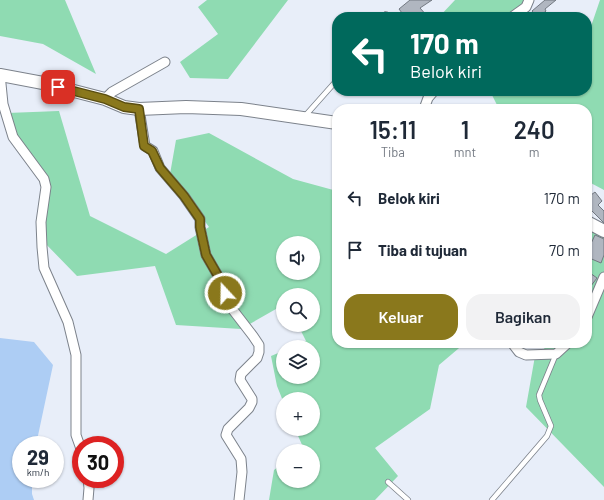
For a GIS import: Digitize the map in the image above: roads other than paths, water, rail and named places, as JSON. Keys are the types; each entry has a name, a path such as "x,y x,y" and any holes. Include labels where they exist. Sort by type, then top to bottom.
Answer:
{"street":[{"path":"519,12 526,7 529,0"},
{"path":"105,99 112,92 165,62"},
{"path":"76,436 76,355 68,322 44,268 41,222 46,183 13,137 3,104 0,75 43,83 105,99 124,107 139,109 186,107 241,109 332,122"},
{"path":"139,109 144,146 152,151 160,168 184,196 200,219 200,227 206,255 221,281 233,310 258,345 259,352 257,358 241,374 240,380 252,399 252,402 249,408 228,429 226,435 241,459 242,472 239,500"},
{"path":"592,225 604,231"},
{"path":"592,305 604,277"},
{"path":"515,348 518,352 526,355 556,354 563,348"},
{"path":"88,500 89,488"}],"lane":[{"path":"303,118 332,86"},
{"path":"492,500 547,436 551,426 539,395 556,354"},
{"path":"388,482 408,500"}],"water":[{"path":"0,338 34,342 53,365 38,436 12,436 12,488 32,488 34,500 0,500"}]}
